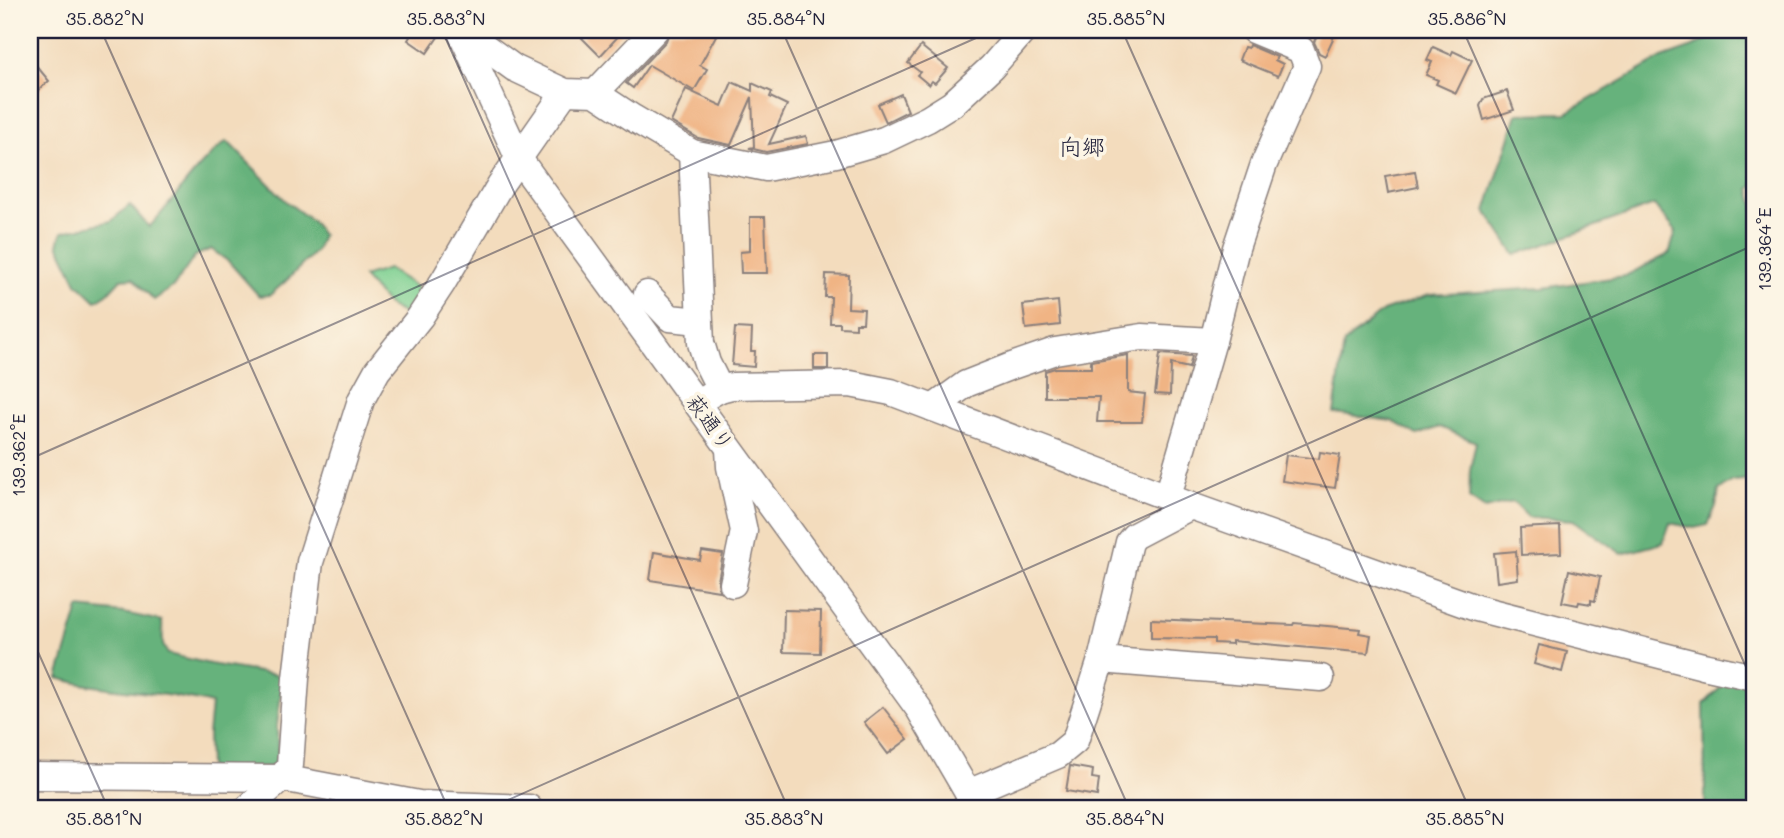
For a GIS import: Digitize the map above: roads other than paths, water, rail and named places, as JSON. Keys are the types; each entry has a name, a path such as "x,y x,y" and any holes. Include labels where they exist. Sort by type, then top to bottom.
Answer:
{"street":[{"path":"461,30 514,68 565,92 595,93 692,153 766,168 836,154 884,140 928,119 952,104 992,67 1024,30"},
{"name":"萩通り","path":"461,30 519,159 919,709 971,801"},
{"path":"595,93 655,30"},
{"path":"971,801 1058,755 1075,741 1101,660 1129,542 1179,501 1236,248 1264,164 1307,66 1301,50 1270,33"},
{"path":"248,808 282,778 290,765 296,678 310,562 361,400 377,370 420,317 500,185 565,92"},
{"path":"692,153 699,321 707,363 720,389"},
{"path":"648,294 670,318 699,321"},
{"path":"933,408 966,384 1055,351 1142,337 1213,341"},
{"path":"697,402 720,389 732,386 850,384 891,392 1179,501 1476,608 1754,677"},
{"path":"729,448 730,467 744,531 733,584"},
{"path":"1101,660 1321,678"},
{"path":"30,776 282,778 419,804 529,808"}],"district":[{"name":"向郷","path":"1082,146"}]}
